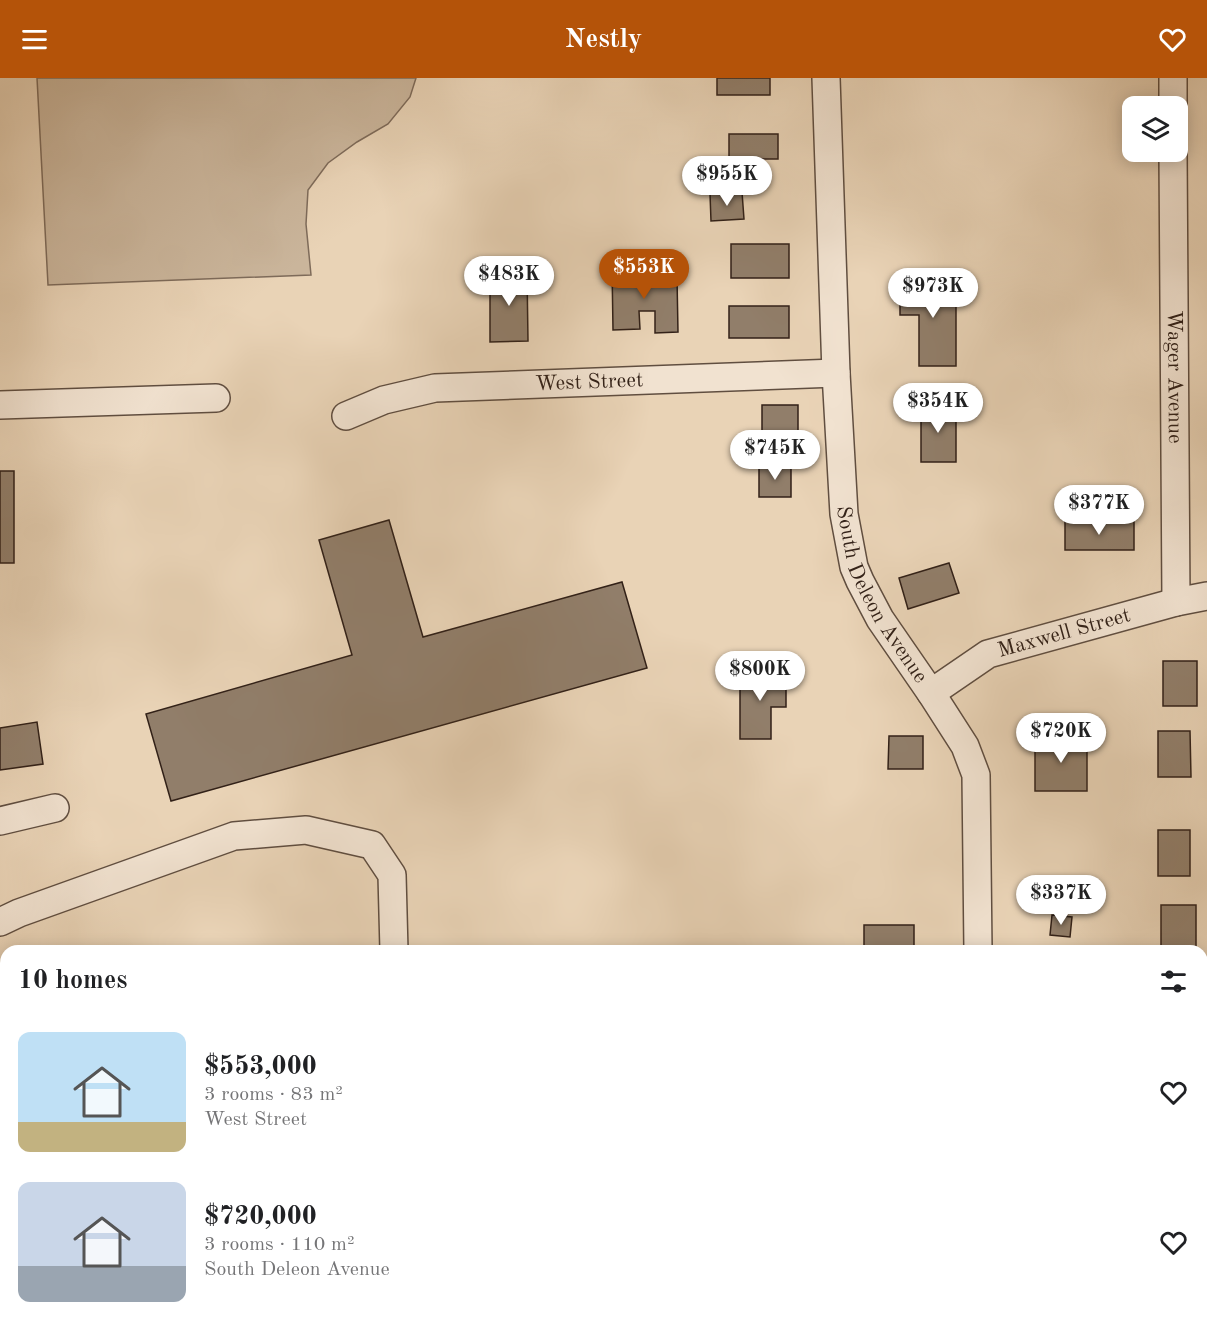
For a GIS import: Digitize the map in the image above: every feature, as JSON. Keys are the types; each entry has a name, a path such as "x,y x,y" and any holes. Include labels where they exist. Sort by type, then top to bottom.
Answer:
{"street":[{"name":"South Deleon Avenue","path":"826,78 836,373 844,514 854,567 880,619 965,746 976,775 978,945"},
{"path":"1173,78 1173,96"},
{"name":"Wager Avenue","path":"1173,162 1176,602"},
{"name":"West Street","path":"346,416 384,400 435,388 836,373"},
{"path":"0,405 216,398"},
{"name":"Maxwell Street","path":"931,693 988,654 1176,602 1207,596"},
{"path":"0,821 55,808"},
{"path":"0,922 19,913 234,836 306,830 372,845 392,875 394,945"}],"shaded area":[{"path":"37,78 416,78 410,97 388,124 357,142 328,163 308,190 306,224 311,275 48,285"}],"building":[{"path":"717,78 770,78 770,95 717,95"},
{"path":"729,134 778,134 778,159 729,159"},
{"path":"742,192 744,219 711,221 710,194"},
{"path":"731,244 789,244 789,278 731,278"},
{"path":"639,265 640,277 677,277 678,332 655,333 655,311 639,311 640,329 613,330 612,266"},
{"path":"490,272 527,272 528,341 490,342"},
{"path":"900,281 956,281 956,366 919,366 919,315 900,315"},
{"path":"729,306 789,306 789,338 729,338"},
{"path":"762,405 798,405 798,432 762,432"},
{"path":"921,406 956,406 956,462 921,462"},
{"path":"759,465 791,465 791,497 759,497"},
{"path":"0,471 14,471 14,563 0,563"},
{"path":"389,520 423,637 622,582 647,668 171,801 146,714 352,655 319,540"},
{"path":"1065,521 1134,521 1134,550 1065,550"},
{"path":"949,563 959,593 908,609 899,578"},
{"path":"1163,661 1197,661 1197,706 1163,706"},
{"path":"740,672 786,672 786,707 771,707 771,739 740,739"},
{"path":"37,722 43,764 0,770 0,728"},
{"path":"1158,731 1190,731 1191,777 1158,777"},
{"path":"889,736 923,736 923,769 888,769"},
{"path":"1035,738 1087,738 1087,791 1035,791"},
{"path":"1158,830 1190,830 1190,876 1158,876"},
{"path":"1161,905 1196,905 1196,945 1161,945"},
{"path":"1052,915 1072,917 1070,937 1050,935"},
{"path":"864,925 914,925 914,945 864,945"}]}
